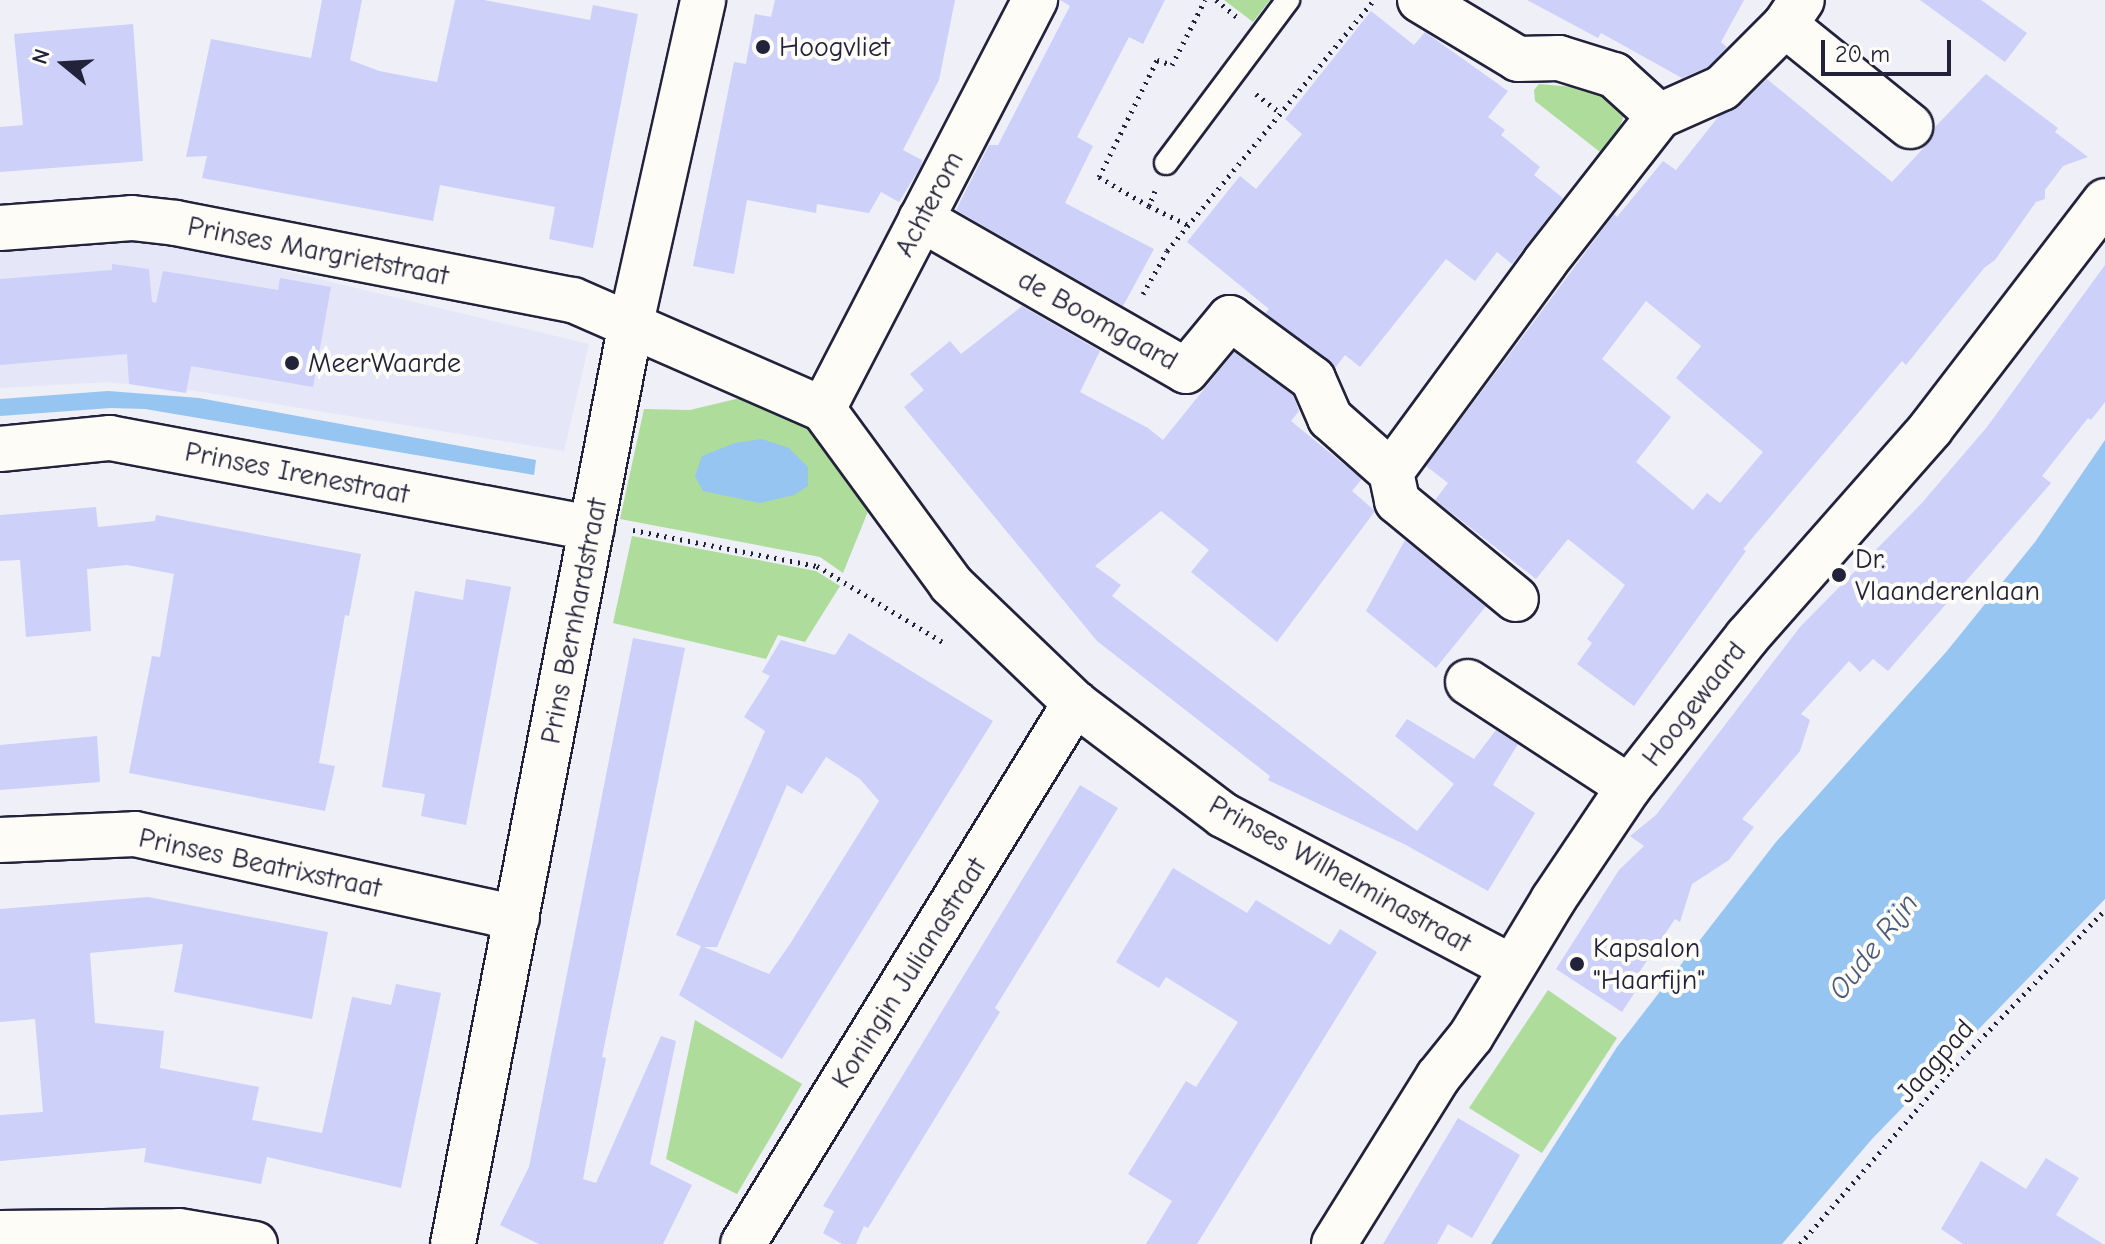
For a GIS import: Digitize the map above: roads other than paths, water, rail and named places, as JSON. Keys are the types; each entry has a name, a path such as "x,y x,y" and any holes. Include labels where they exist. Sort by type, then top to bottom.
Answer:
{"street":[{"name":"Prins Bernhardstraat","path":"453,1244 631,323 703,0"},
{"name":"Achterom","path":"823,409 1035,0"},
{"path":"1420,0 1518,59 1559,58 1614,75 1659,116"},
{"path":"1391,472 1545,262 1659,116 1722,88 1794,12 1910,126"},
{"name":"Hoogewaard","path":"1334,1244 1438,1077 1471,1036 1511,967 1629,787 1747,637 1931,428 2105,201"},
{"name":"Prinses Margrietstraat","path":"0,228 132,218 176,223 573,300 631,323"},
{"name":"de Boomgaard","path":"921,219 1186,371 1230,318 1313,379 1330,418 1391,472 1397,501 1516,599"},
{"name":"Prinses Wilhelminastraat","path":"631,323 823,409 951,584 1075,703 1223,815 1511,967"},
{"name":"Prinses Irenestraat","path":"0,449 110,438 593,525"},
{"path":"1468,682 1629,787"},
{"name":"Koningin Julianastraat","path":"743,1244 1075,703"},
{"name":"Prinses Beatrixstraat","path":"0,840 135,834 517,918"},
{"path":"0,1233 170,1237 255,1244"}],"lane":[{"path":"1166,163 1288,0"}],"water":[{"path":"108,391 199,398 536,460 534,475 145,409 111,408 0,416 0,399"},
{"path":"762,439 789,448 808,467 808,486 794,495 760,503 703,491 695,476 702,456 735,443"},
{"name":"Oude Rijn","path":"2105,440 2105,899 1872,1139 1782,1244 1491,1244 1617,1047 1776,842 1947,651 2035,542"}],"place":[{"name":"Hoogvliet","path":"763,47"},
{"name":"MeerWaarde","path":"292,363"},
{"name":"Dr. Vlaanderenlaan","path":"1839,575"},
{"name":"Kapsalon \"Haarfijn\"","path":"1577,964"}]}
